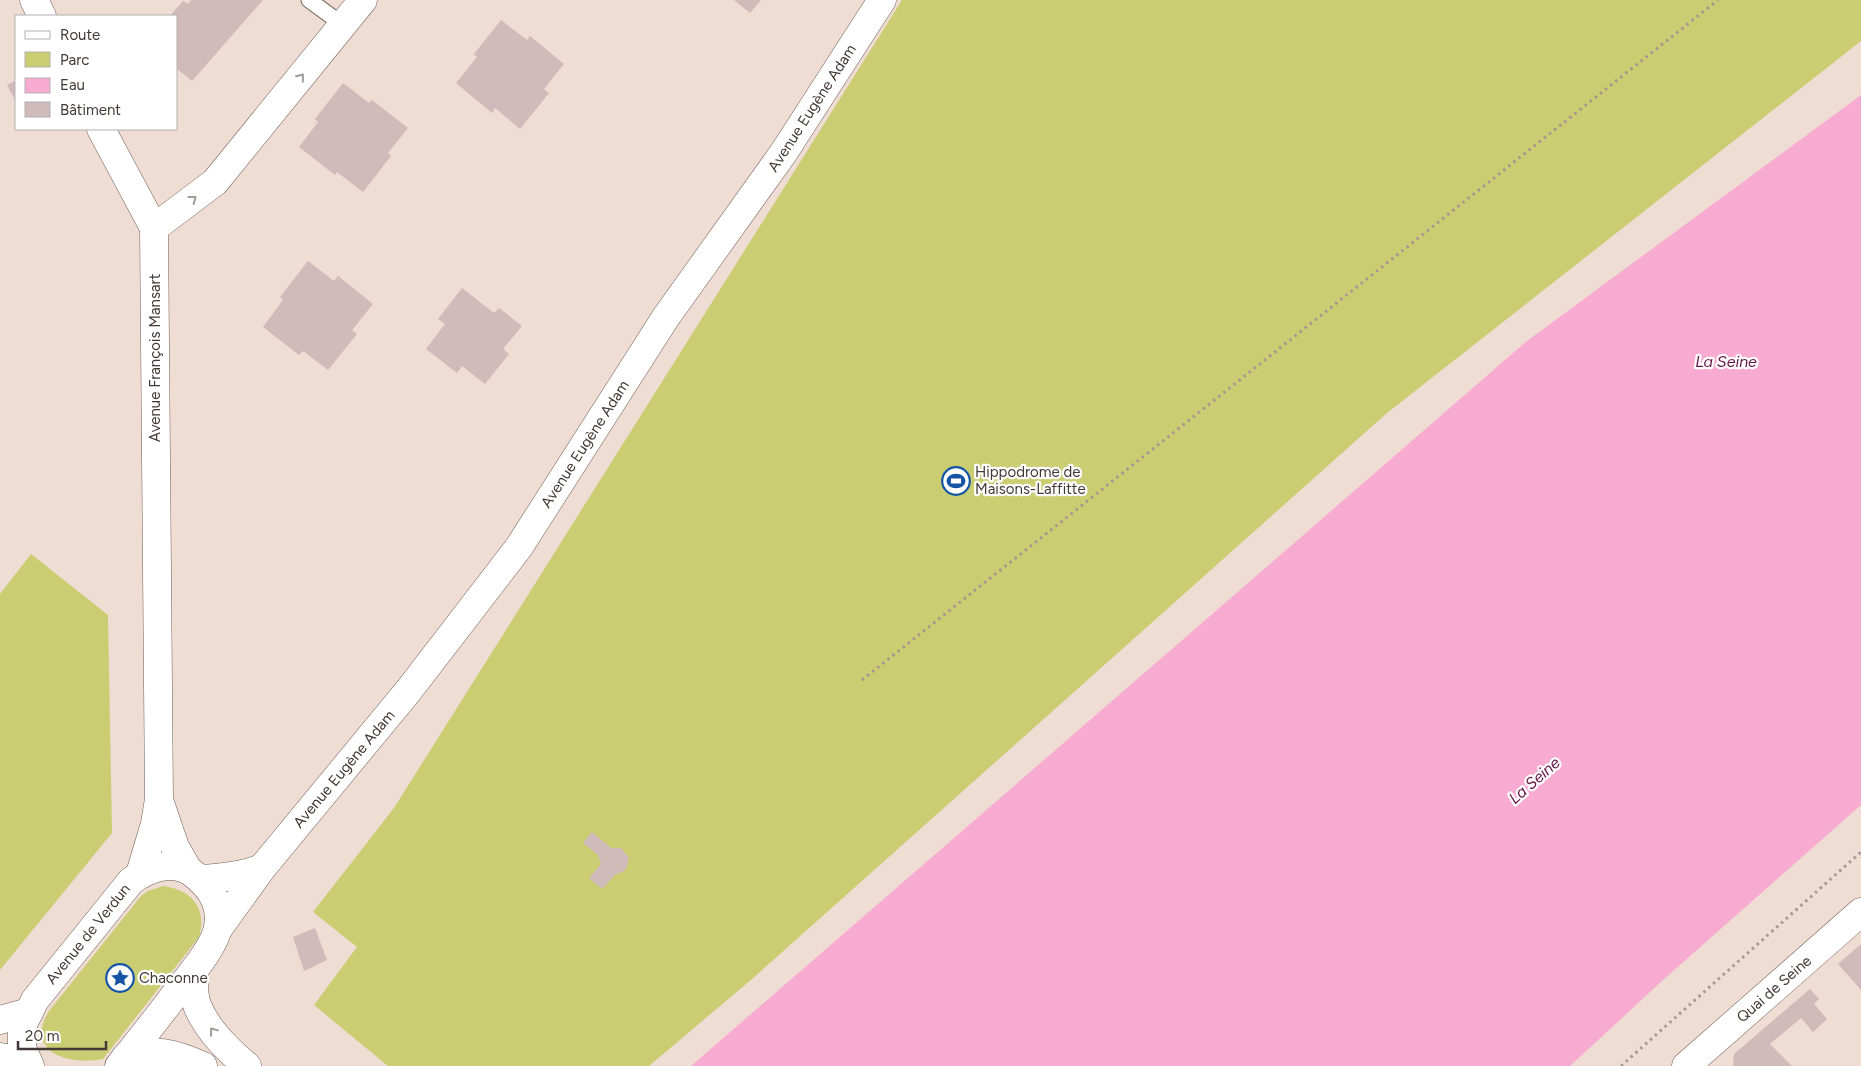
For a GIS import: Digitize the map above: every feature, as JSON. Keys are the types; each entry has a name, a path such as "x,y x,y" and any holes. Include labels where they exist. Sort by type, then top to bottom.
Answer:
{"street":[{"path":"34,0 42,15"},
{"path":"102,130 154,228 216,182 363,0"},
{"name":"Avenue Eugène Adam","path":"218,929 262,868 410,690 519,547 666,318 784,152 882,0"},
{"name":"Avenue François Mansart","path":"140,874 155,824 159,799 154,228"},
{"name":"Avenue François Mansart","path":"159,799 175,846 194,875"},
{"name":"Avenue de Verdun","path":"29,1064 22,1048 22,1034 24,1024 35,1000 130,881 140,874 159,867 179,868 194,875"},
{"path":"194,875 226,878 247,874 262,868"},
{"path":"122,1062 194,970 209,948 218,929 216,899 209,888 194,875"},
{"name":"Quai de Seine","path":"1696,1063 1861,912"},
{"path":"194,970 197,1004 206,1022 232,1053 246,1066"},
{"path":"0,1020 29,1012"},
{"path":"122,1062 142,1053 154,1052 186,1059 203,1066"},
{"name":"Avenue de Verdun","path":"0,1056 29,1064"}],"lane":[{"path":"309,0 343,25"}],"path":[{"path":"862,680 1718,0"},
{"path":"1621,1066 1861,852"}],"green space":[{"name":"Hippodrome de Maisons-Laffitte","path":"902,0 1861,0 1861,41 1387,413 752,979 649,1066 388,1066 314,1005 357,947 313,912 394,808"},
{"path":"31,554 108,615 112,833 0,970 0,594"},
{"path":"163,886 182,892 195,902 201,917 199,937 103,1059 76,1060 53,1053 46,1046 42,1036 43,1025 49,1011 141,896 148,891"}],"water":[{"name":"La Seine","path":"1861,95 1861,805 1663,980 1570,1066 691,1066 1527,341"}],"building":[{"path":"191,0 263,0 192,81 178,70 178,15 171,15 183,1 188,4"},
{"path":"734,0 761,0 750,13"},
{"path":"501,20 527,40 530,36 564,64 544,89 549,93 520,129 495,108 492,113 456,83 477,57 474,54"},
{"path":"15,81 15,100 7,85"},
{"path":"343,83 369,103 372,100 408,128 388,153 391,156 363,192 337,172 335,175 299,147 318,122 315,119"},
{"path":"308,261 334,281 338,276 373,304 352,330 357,334 328,370 303,351 299,355 263,327 283,300 280,297"},
{"path":"462,288 494,313 499,308 522,326 503,349 509,354 485,384 462,366 457,373 426,349 445,324 438,319"},
{"path":"592,832 611,848 621,848 629,858 626,869 616,874 602,889 589,878 601,864 598,855 583,843"},
{"path":"315,928 327,960 304,971 293,937"},
{"path":"1861,944 1861,990 1838,964"},
{"path":"1810,989 1819,999 1814,1004 1827,1019 1813,1032 1801,1018 1770,1044 1792,1066 1733,1066 1734,1054"}],"place":[{"name":"Hippodrome de Maisons-Laffitte","path":"956,481"},
{"name":"Chaconne","path":"120,978"}]}
